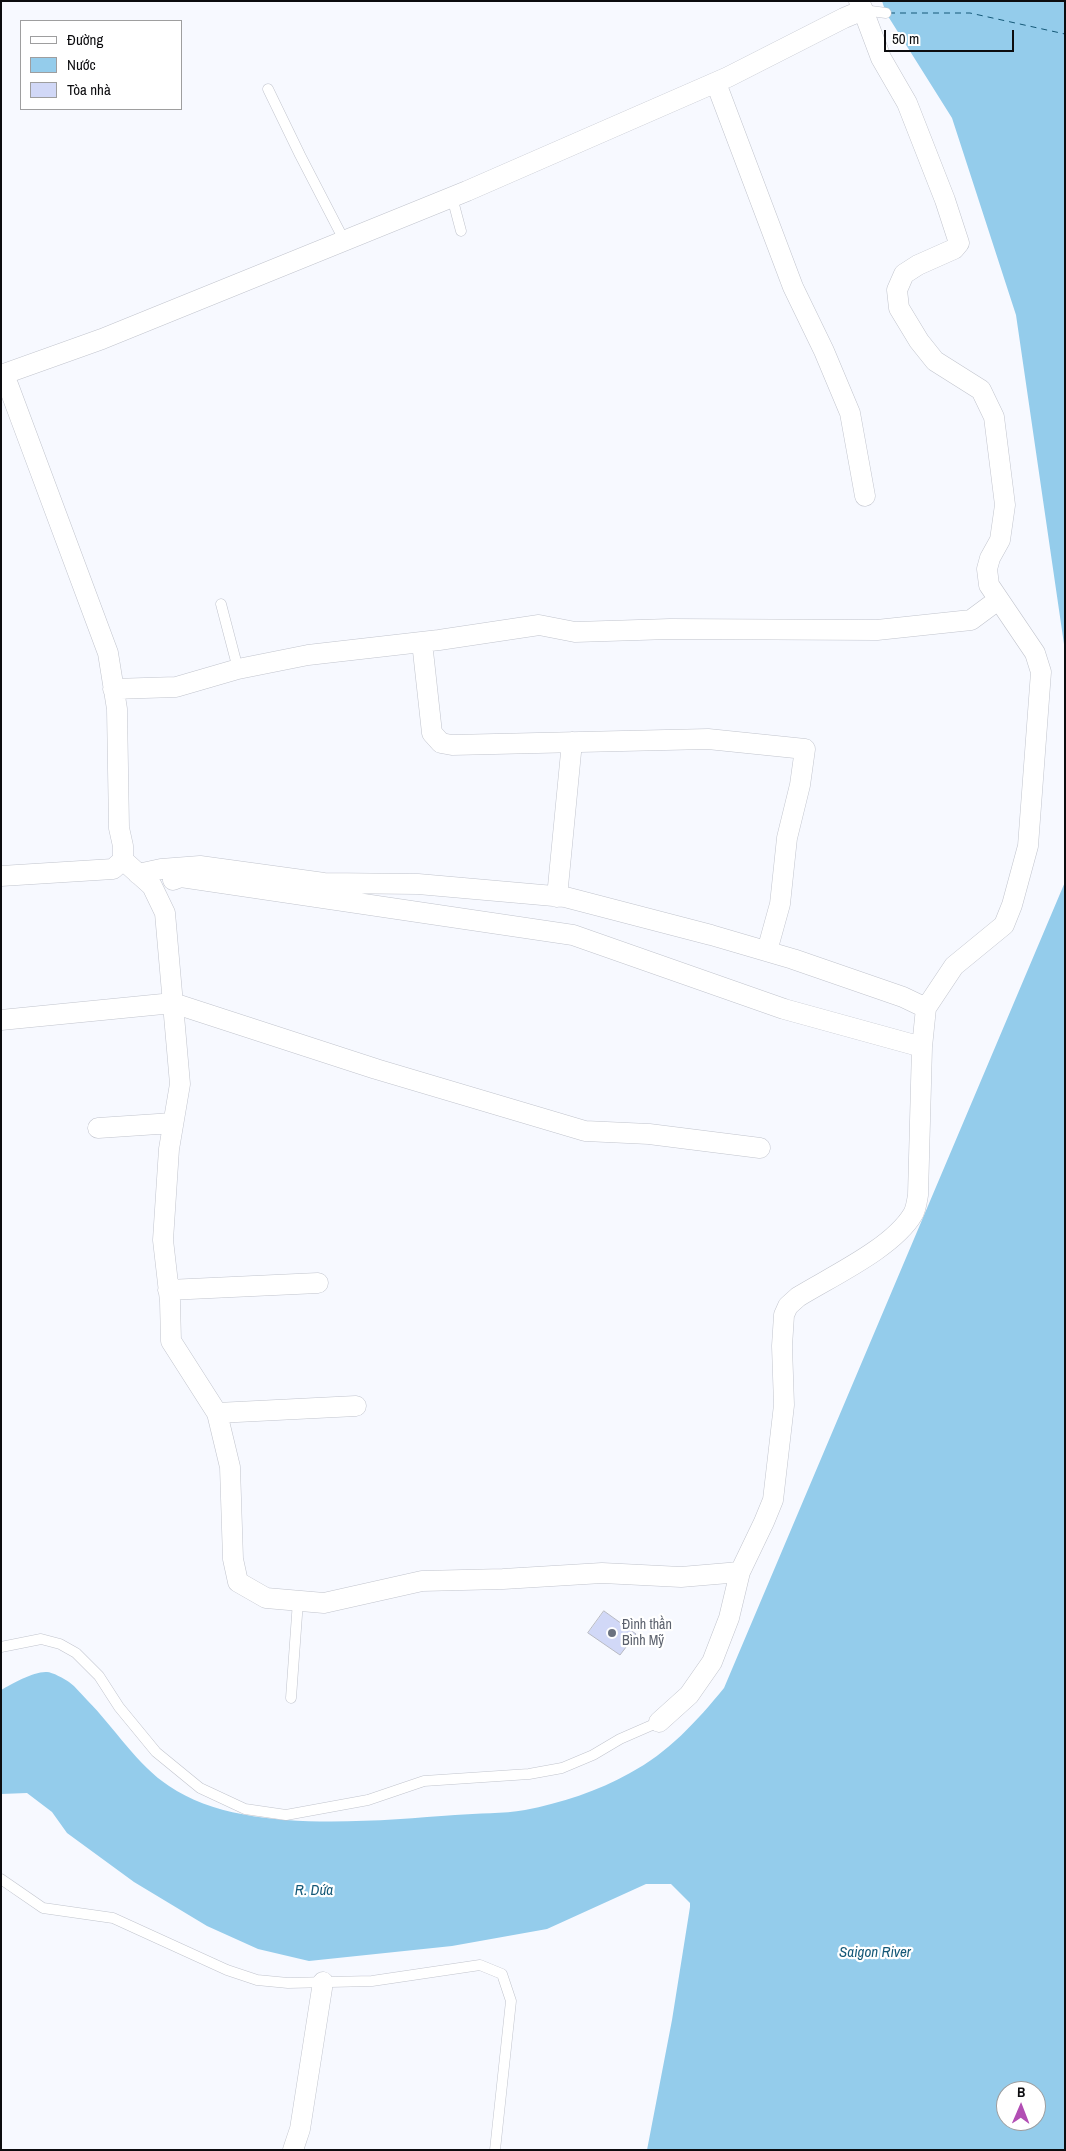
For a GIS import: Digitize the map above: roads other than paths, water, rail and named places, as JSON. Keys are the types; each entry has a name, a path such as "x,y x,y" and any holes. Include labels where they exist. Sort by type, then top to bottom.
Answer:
{"street":[{"path":"659,1722 689,1695 712,1662 729,1618 740,1572 764,1522 772,1500 784,1404 782,1346 786,1310 798,1297 884,1244 903,1228 914,1212 918,1195 922,1047 926,1008 954,966 1004,925 1028,846 1040,672 1035,653 988,585 987,569 990,558 1000,540 1006,505 994,417 981,390 935,360 919,341 899,308 897,296 899,283 904,274 918,265 959,246 959,239 906,103 881,58 861,6 844,18 716,83 452,197 102,339 3,375 108,654 117,709 119,828 123,860 145,880 165,912 180,1084 169,1149 163,1240 171,1341 217,1413 230,1467 233,1559 238,1582 266,1598 324,1603 422,1581 503,1579 602,1573 681,1577 740,1572"},
{"path":"716,83 792,287 814,329 850,413 865,496"},
{"path":"114,688 176,687 238,669 308,655 422,642 539,625 575,632 670,629 877,630 971,620 998,600"},
{"path":"422,642 432,732 441,743 452,745 708,739 806,748 800,785 787,838 780,904 766,951"},
{"path":"557,897 572,742"},
{"path":"1,876 113,869 123,860"},
{"path":"145,880 161,869 200,866 324,883 418,884 557,897 711,935 766,951 903,996 926,1008"},
{"path":"145,880 181,877 573,935 784,1009 922,1047"},
{"path":"1,1020 173,1003 376,1069 585,1131 649,1134 760,1148"},
{"path":"98,1128 173,1123"},
{"path":"168,1290 318,1283"},
{"path":"217,1413 356,1406"},
{"path":"293,2150 300,2129 323,1982"}],"lane":[{"path":"861,6 886,13"},
{"path":"268,88 344,240"},
{"path":"452,197 461,231"},
{"path":"221,604 238,669"},
{"path":"291,1698 298,1601"},
{"path":"1,1647 41,1639 60,1644 76,1652 99,1676 119,1707 156,1752 200,1788 245,1809 286,1815 368,1800 424,1781 529,1774 562,1768 593,1755 620,1739 659,1722"},
{"path":"1,1879 43,1908 113,1918 227,1970 257,1980 288,1983 372,1981 480,1965 502,1974 511,2001 495,2150"}],"water":[{"path":"882,1 1065,1 1065,651 1016,315 952,118 886,13"},
{"name":"Saigon River","path":"1065,882 1065,2150 647,2150 672,2020 690,1907 690,1903 671,1884 646,1884 547,1929 452,1946 309,1961 258,1949 207,1926 134,1882 67,1833 52,1812 27,1793 1,1794 1,1690 23,1678 42,1672 55,1674 74,1686 146,1768 169,1786 198,1802 232,1812 269,1818 308,1821 385,1820 508,1812 566,1800 592,1791 644,1765 669,1746 724,1688"}],"place":[{"name":"Đình thần Bình Mỹ","path":"612,1633"}],"water label":[{"name":"R. Dứa","path":"314,1891"}]}
